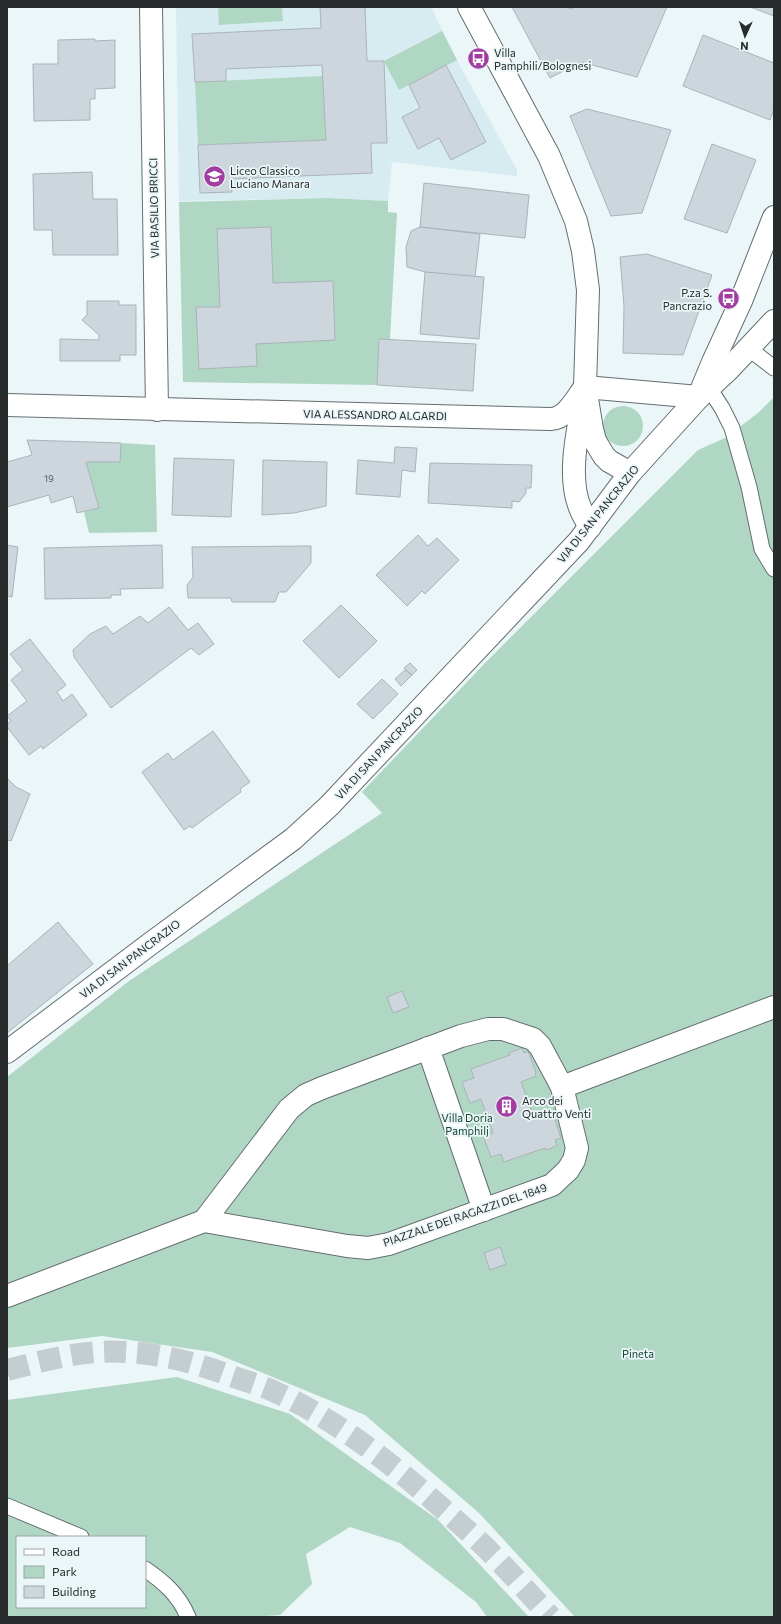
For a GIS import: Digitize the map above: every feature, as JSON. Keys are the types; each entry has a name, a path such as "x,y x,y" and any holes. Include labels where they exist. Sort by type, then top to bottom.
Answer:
{"street":[{"name":"VIA BASILIO BRICCI","path":"151,7 157,410"},
{"path":"468,7 549,156 576,221 583,251 588,290 585,387 575,450 575,483 580,510 590,527"},
{"path":"585,387 704,393 713,362 741,301 774,217"},
{"name":"VIA DI SAN PANCRAZIO","path":"7,1052 310,825 473,654 590,527 630,473 704,393 774,321"},
{"name":"VIA ALESSANDRO ALGARDI","path":"7,405 556,419 566,412 585,387"},
{"path":"585,387 592,429 601,452 609,461 630,473"},
{"path":"562,1087 774,1007"},
{"name":"PIAZZALE DEI RAGAZZI DEL 1849","path":"488,1029 503,1029 518,1033 533,1038 540,1046 562,1087 577,1148 574,1160 568,1170 552,1185 389,1244 368,1248 347,1246 204,1221 289,1109 306,1095 428,1048 461,1036 488,1029"},
{"path":"428,1048 484,1210"},
{"path":"7,1296 204,1221"}],"lane":[{"path":"748,348 774,368"},
{"path":"704,393 722,408 732,428 749,487 762,549 774,568"},
{"path":"7,1506 79,1536"},
{"path":"146,1570 164,1582 175,1594 188,1617"}],"shaded area":[{"path":"176,7 431,7 457,60 517,170 517,176 392,162 388,201 328,198 179,201"}],"green space":[{"path":"218,7 282,7 283,21 219,25"},
{"path":"442,31 457,60 399,90 384,61"},
{"path":"323,76 326,140 198,145 195,82"},
{"path":"328,198 388,201 388,212 397,213 390,339 379,339 377,385 183,382 179,202"},
{"name":"Villa Doria Pamphilj","path":"774,397 774,1617 575,1617 479,1513 365,1415 212,1352 102,1336 7,1348 7,1077 129,981 382,813 362,792 486,662 698,450 725,438 758,413"},
{"path":"627,406 634,409 640,415 643,426 642,434 634,443 627,446 619,446 612,443 604,434 603,422 606,415 615,407"},
{"path":"121,443 155,445 157,532 89,533 84,512 99,508 86,462"},
{"path":"177,1377 290,1414 438,1520 529,1617 487,1617 476,1602 400,1543 350,1527 306,1554 312,1584 280,1615 251,1617 7,1617 7,1400"}],"building":[{"path":"320,7 365,7 367,61 384,61 387,143 371,143 372,173 231,179 232,192 200,193 198,145 326,140 322,65 226,69 226,81 195,82 192,34 321,28"},
{"path":"512,7 565,7 572,9 573,7 667,7 637,77 581,62 550,78"},
{"path":"750,7 774,7 774,16"},
{"path":"703,35 774,63 774,109 770,120 683,86"},
{"path":"95,39 95,41 115,40 115,88 95,89 95,99 90,99 90,120 34,121 33,64 58,64 58,40"},
{"path":"446,65 486,142 451,160 439,138 418,149 402,117 420,108 409,85"},
{"path":"587,109 671,130 642,213 611,216 570,116"},
{"path":"712,144 756,160 727,233 684,219"},
{"path":"92,172 93,199 117,199 118,255 53,255 52,230 34,230 33,174"},
{"path":"424,183 529,195 525,238 420,227"},
{"path":"271,227 273,283 333,281 335,340 256,344 257,366 199,369 196,307 220,307 217,229"},
{"path":"420,227 480,234 475,277 425,272 407,267 406,247 411,231"},
{"path":"647,254 712,275 683,355 623,353 624,306 620,257"},
{"path":"425,272 484,277 479,339 420,334"},
{"path":"87,301 119,301 119,305 136,305 136,355 120,355 120,361 60,361 60,339 99,340 99,335 82,320 87,315"},
{"path":"379,339 476,344 473,391 377,385"},
{"path":"27,440 121,443 120,462 86,462 99,508 77,513 73,496 51,503 49,495 7,507 7,462 32,455"},
{"path":"395,447 417,448 415,472 402,470 400,497 356,494 358,460 394,463"},
{"path":"174,458 234,460 231,517 172,515"},
{"path":"263,460 327,462 326,506 294,513 262,515"},
{"path":"430,463 532,465 531,488 526,488 526,493 519,502 512,501 512,508 428,503"},
{"path":"418,535 428,546 437,538 459,560 425,594 422,591 407,606 376,575"},
{"path":"7,545 18,547 12,597 7,596"},
{"path":"162,545 163,588 120,589 121,595 111,595 111,598 45,599 44,548"},
{"path":"311,546 311,563 286,592 279,592 275,602 232,602 231,598 188,598 187,585 193,577 192,547"},
{"path":"341,605 377,641 339,678 303,641"},
{"path":"169,607 188,630 198,623 214,644 199,655 191,648 111,708 74,657 73,650 90,634 106,626 113,634 140,616 148,623"},
{"path":"30,639 66,685 57,692 63,701 72,694 87,715 43,749 41,746 29,755 7,727 7,724 11,721 7,716 27,701 11,680 23,670 10,654"},
{"path":"410,663 417,670 412,675 404,668"},
{"path":"405,670 412,675 401,686 395,679"},
{"path":"382,679 398,694 373,719 357,704"},
{"path":"213,731 250,782 240,789 241,792 192,828 190,826 184,830 142,772 168,753 173,760"},
{"path":"7,778 16,787 30,794 11,841 7,840"},
{"path":"58,922 93,964 7,1033 7,966"},
{"path":"402,991 409,1007 393,1013 387,997"},
{"name":"Arco dei Quattro Venti","path":"522,1048 524,1053 528,1051 536,1073 536,1076 521,1082 534,1118 552,1111 561,1138 555,1140 557,1146 546,1150 545,1148 504,1162 501,1154 491,1157 483,1136 493,1133 481,1099 470,1103 462,1082 474,1078 471,1069 510,1055 509,1053"},
{"path":"500,1247 506,1264 490,1270 484,1253"}],"tunnel":[{"path":"7,1370 51,1359 96,1352 140,1353 193,1363 273,1391 318,1414 340,1428 405,1476 484,1546 551,1617"}],"place":[{"name":"Villa Pamphili/Bolognesi","path":"479,59"},
{"name":"Liceo Classico Luciano Manara","path":"214,177"},
{"name":"P.za S. Pancrazio","path":"728,299"},
{"name":"Arco dei Quattro Venti","path":"507,1107"}],"park label":[{"name":"Pineta","path":"638,1354"}]}
